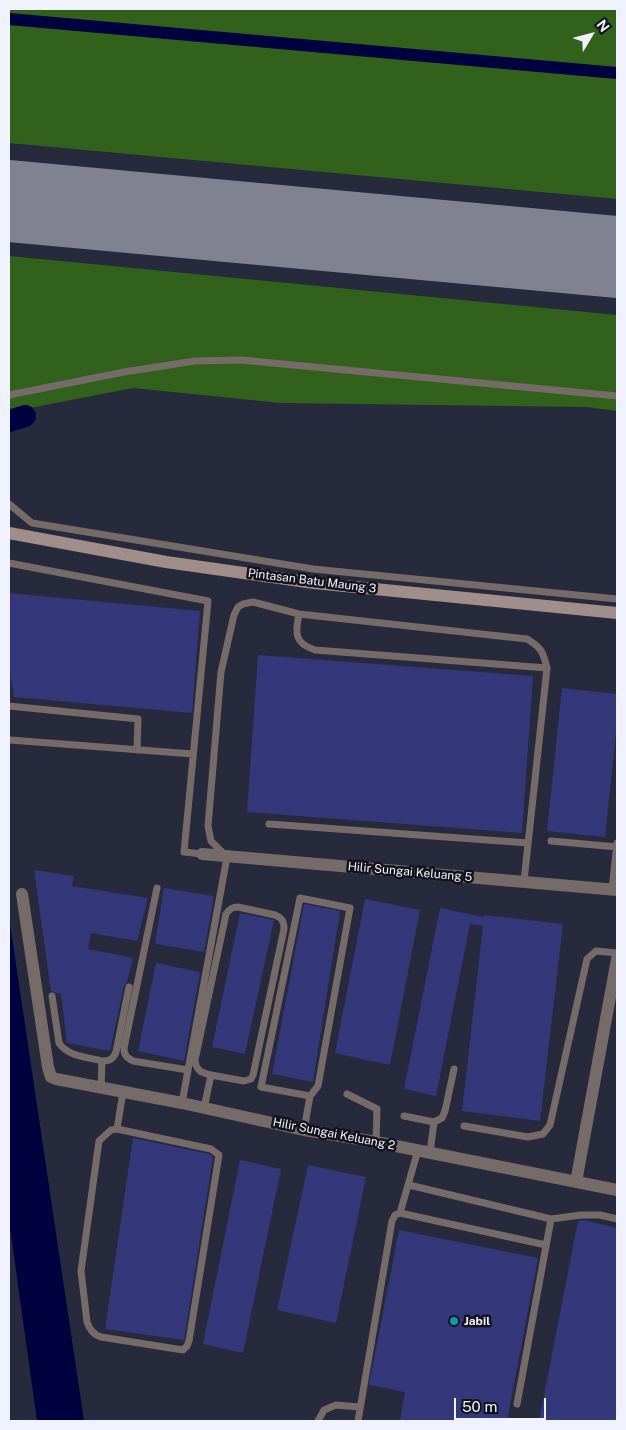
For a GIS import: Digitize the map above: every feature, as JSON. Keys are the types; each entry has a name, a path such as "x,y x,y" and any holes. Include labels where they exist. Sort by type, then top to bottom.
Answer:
{"street":[{"name":"Pintasan Batu Maung 3","path":"9,533 166,562 314,582 617,613"},
{"name":"Hilir Sungai Keluang 5","path":"202,854 615,890"},
{"name":"Hilir Sungai Keluang 2","path":"22,894 48,1067 52,1077 60,1081 101,1087 304,1130 376,1142 617,1190"},
{"path":"576,1182 613,1010 617,959"}],"lane":[{"path":"9,395 124,372 195,361 241,360 617,396"},
{"path":"9,504 32,524 304,568 617,599"},
{"path":"9,563 208,601 184,852 202,854"},
{"path":"182,1103 228,857 211,840 208,826 221,672 234,615 238,607 253,602 299,614 527,639 538,645 543,652 547,668 524,881"},
{"path":"299,614 296,627 298,638 306,646 315,650 547,668"},
{"path":"9,706 138,719 137,750"},
{"path":"10,740 194,754"},
{"path":"269,824 528,843"},
{"path":"551,841 617,847"},
{"path":"615,890 617,843"},
{"path":"157,888 124,1053 132,1061 188,1070"},
{"path":"304,1130 310,1096 318,1086 350,908 300,898 261,1087 310,1096"},
{"path":"233,907 238,907 276,915 281,918 284,928 254,1075 252,1079 244,1081 211,1076 199,1071 196,1066 196,1060 226,914 233,907"},
{"path":"464,1126 528,1137 543,1134 550,1125 587,959 596,951 617,953"},
{"path":"52,996 59,1043 63,1050 102,1061 110,1060 116,1052 128,986"},
{"path":"101,1087 102,1061"},
{"path":"404,1116 434,1122 442,1118 454,1069"},
{"path":"204,1108 211,1076"},
{"path":"118,1129 122,1092"},
{"path":"347,1094 377,1109 376,1142"},
{"path":"400,1213 409,1184 424,1152 434,1122"},
{"path":"118,1129 211,1149 219,1155 190,1341 183,1350 101,1337 89,1329 81,1271 99,1141 110,1130 118,1129"},
{"path":"409,1184 551,1219 581,1215 600,1215 617,1219"},
{"path":"358,1421 392,1220 395,1215 400,1213 546,1246"},
{"path":"517,1404 551,1219"},
{"path":"318,1421 324,1410 336,1405 360,1407"}],"green space":[{"path":"9,9 617,9 617,199 9,143"},
{"path":"9,256 617,315 617,411 587,407 281,403 133,388 9,412"}],"shaded area":[{"path":"9,917 84,1421 37,1421 9,1221"}],"building":[{"path":"9,593 200,611 192,713 14,697 9,665"},
{"path":"258,655 533,676 522,833 247,812"},
{"path":"562,688 617,694 617,723 605,837 547,831"},
{"path":"34,870 74,876 72,886 148,898 137,941 91,933 88,949 133,958 127,982 124,986 110,1051 67,1043 61,994 51,991"},
{"path":"164,888 214,896 204,952 155,944"},
{"path":"365,899 420,910 390,1065 335,1053"},
{"path":"304,904 340,911 313,1082 272,1074"},
{"path":"440,908 484,917 484,915 563,924 540,1121 462,1111 483,926 470,924 436,1096 404,1089"},
{"path":"240,913 274,920 245,1054 212,1047"},
{"path":"156,963 200,972 184,1061 138,1051"},
{"path":"133,1138 209,1154 213,1157 184,1340 105,1329"},
{"path":"240,1160 281,1169 243,1353 203,1344"},
{"path":"308,1165 366,1177 336,1323 277,1310"},
{"path":"583,1220 617,1228 617,1421 539,1421 578,1221"},
{"name":"Jabil","path":"399,1230 538,1258 507,1421 400,1421 405,1392 369,1385"}],"waterway":[{"path":"9,19 617,73"},
{"path":"9,421 25,416"}],"runway":[{"path":"9,201 617,257"}],"place":[{"name":"Jabil","path":"454,1321"}]}
